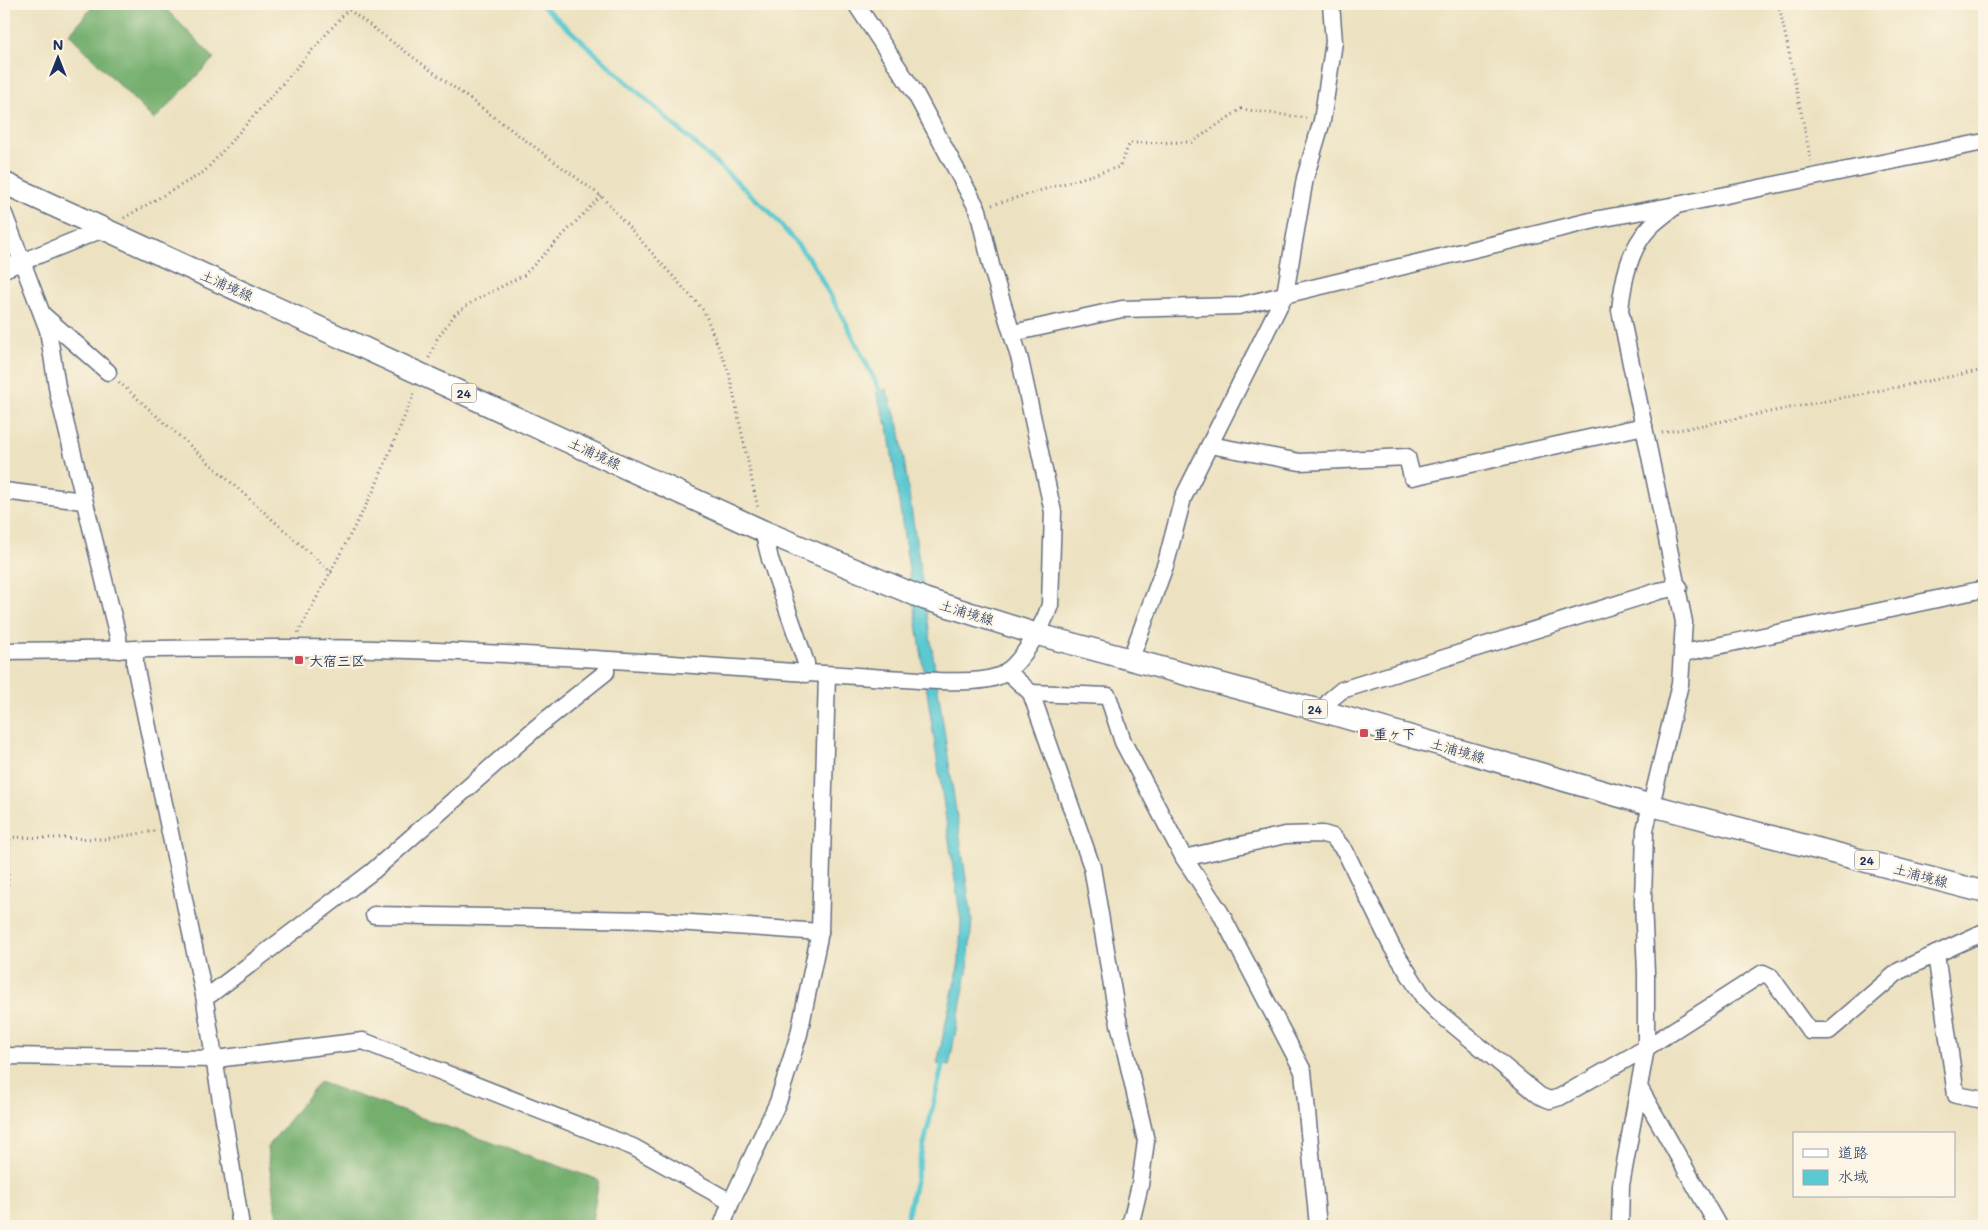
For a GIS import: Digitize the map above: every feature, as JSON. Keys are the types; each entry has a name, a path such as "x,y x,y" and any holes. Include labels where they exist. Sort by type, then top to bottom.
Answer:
{"main road":[{"name":"土浦境線","path":"4,183 763,531 925,599 1036,634 1131,658 1322,711 1650,805 1984,892"}],"street":[{"path":"4,651 377,649 806,674 972,681 993,678 1007,671 1017,662 1036,634 1046,618 1050,605 1053,512 1020,360 992,269 978,210 915,93 856,4"},
{"path":"1131,658 1166,563 1182,498 1285,294 1305,178 1322,122 1334,42 1331,4"},
{"path":"1013,333 1122,309 1238,306 1598,220 1984,142"},
{"path":"1620,1226 1621,1185 1646,1048 1642,870 1645,830 1680,684 1684,653 1684,622 1620,310 1624,279 1637,244 1649,227 1677,204"},
{"path":"4,214 20,262 48,330 58,393 83,501 118,637 135,665 171,828 204,995 216,1059 241,1226"},
{"path":"4,269 103,229"},
{"path":"42,314 108,372"},
{"path":"1210,445 1300,462 1407,457 1412,477 1645,431"},
{"path":"4,491 83,501"},
{"path":"763,531 770,559 806,664 806,674"},
{"path":"1322,711 1342,690 1658,591 1678,587"},
{"path":"1684,653 1984,589"},
{"path":"204,995 211,994 374,871 537,727 606,672 606,661"},
{"path":"1007,671 1032,694 1092,867 1117,1015 1146,1141 1140,1186 1130,1226"},
{"path":"722,1226 731,1202 778,1102 799,1034 820,932 828,675"},
{"path":"1032,694 1108,696 1123,742 1184,858 1220,912 1303,1071 1318,1226"},
{"path":"1184,858 1285,835 1323,834 1333,837 1344,851 1392,947 1424,998 1439,1013 1540,1096 1550,1100 1560,1097 1646,1048 1763,972 1771,977 1810,1031 1829,1031 1899,970 1984,932"},
{"path":"374,916 648,920 820,932"},
{"path":"1936,954 1956,1095 1984,1100"},
{"path":"4,1056 216,1059 363,1041 633,1147 731,1202"},
{"path":"1640,1089 1718,1226"}],"path":[{"path":"341,4 601,196 704,311 729,373 763,531"},
{"path":"103,229 204,172 353,4"},
{"path":"1780,4 1814,176"},
{"path":"978,210 1119,167 1130,143 1192,142 1241,109 1322,122"},
{"path":"297,648 296,636 332,572 374,490 437,339 456,313 472,302 524,275 601,196"},
{"path":"1645,431 1984,370"},
{"path":"108,372 332,572"},
{"path":"4,837 105,839 171,828"},
{"path":"4,960 10,837"}],"green space":[{"path":"95,4 161,4 214,58 154,120 69,34"},
{"path":"319,1082 599,1180 591,1226 278,1226 267,1148"}],"water":[{"path":"886,389 899,426 972,919 968,967 949,1066 937,1064 959,962 961,921 888,428 876,393"}],"waterway":[{"path":"541,4 770,212 811,261 847,325 883,397"},
{"path":"905,1226 944,1058"}],"place":[{"name":"大宿三区","path":"299,660"},
{"name":"重ヶ下","path":"1364,733"}]}
